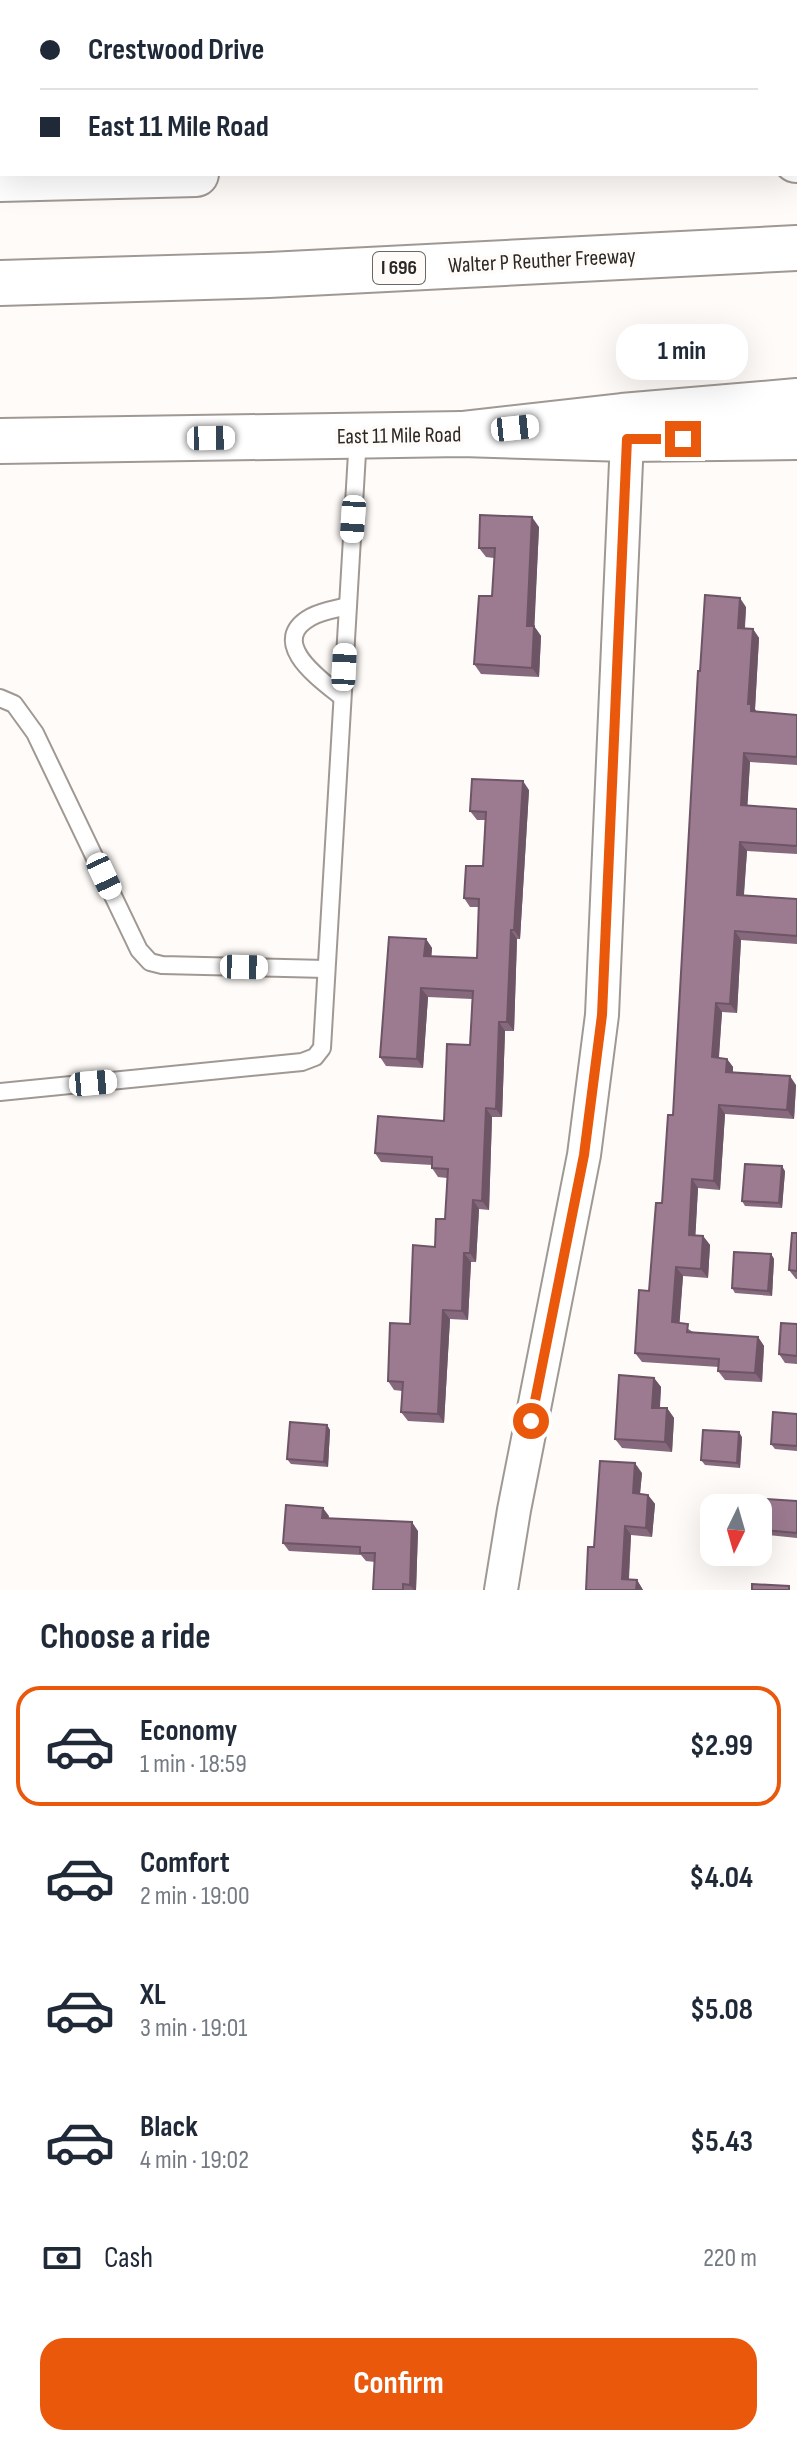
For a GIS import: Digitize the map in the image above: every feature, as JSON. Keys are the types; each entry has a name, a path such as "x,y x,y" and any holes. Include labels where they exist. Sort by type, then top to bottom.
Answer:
{"main road":[{"path":"0,179 118,176"},
{"name":"Walter P Reuther Freeway","path":"0,283 269,275 797,248"},
{"path":"462,434 797,401"},
{"name":"East 11 Mile Road","path":"0,441 462,434 627,439 797,437"}],"street":[{"path":"501,1590 584,1155 602,1015 627,439"}],"lane":[{"path":"0,1092 302,1062 315,1057 322,1048 358,436"},
{"path":"342,697 302,664 295,638 302,623 314,615 348,606"},
{"path":"0,698 14,704 35,733 139,950 150,962 162,965 326,969"}],"building":[{"path":"480,515 532,517 527,626 534,626 532,668 474,664 479,596 492,596 495,548 479,548"},
{"path":"705,595 740,598 738,628 753,629 748,704 751,704 751,711 797,715 797,757 744,753 741,805 797,809 797,846 740,842 737,895 797,899 797,936 735,931 730,1004 716,1003 712,1057 727,1059 726,1072 790,1076 787,1110 719,1105 714,1181 692,1179 689,1235 703,1236 701,1269 676,1267 672,1322 688,1324 687,1332 758,1337 755,1373 718,1371 719,1359 635,1353 639,1290 649,1291 656,1203 662,1203 668,1115 673,1115"},
{"path":"472,779 523,781 507,1022 499,1022 496,1109 486,1108 482,1201 473,1200 470,1253 464,1253 462,1311 443,1310 438,1414 401,1412 403,1382 388,1381 390,1323 410,1324 413,1245 435,1247 436,1219 445,1219 448,1169 432,1168 432,1157 375,1153 378,1116 444,1121 447,1044 470,1045 473,991 421,988 417,1059 380,1057 389,937 426,939 424,956 477,958 479,899 464,898 466,866 483,866 486,812 470,811"},
{"path":"745,1164 782,1166 779,1203 742,1201"},
{"path":"792,1233 797,1233 797,1271 789,1270"},
{"path":"734,1252 771,1254 768,1291 732,1288"},
{"path":"781,1323 797,1324 797,1356 779,1354"},
{"path":"619,1375 654,1378 652,1408 667,1408 665,1442 615,1439"},
{"path":"773,1412 797,1414 797,1446 771,1444"},
{"path":"290,1422 327,1425 324,1462 287,1459"},
{"path":"703,1430 739,1432 737,1463 701,1460"},
{"path":"600,1461 635,1463 633,1493 648,1495 646,1528 625,1526 622,1579 637,1580 636,1590 586,1590 588,1547 594,1547"},
{"path":"772,1499 797,1501 797,1533 772,1531"},
{"path":"286,1505 323,1508 322,1518 412,1522 410,1585 403,1584 403,1590 373,1590 375,1553 360,1553 360,1547 283,1543"},
{"path":"752,1584 789,1586 789,1590 752,1590"}],"route":[{"path":"531,1421 584,1155 602,1015 627,439 683,439"}]}
